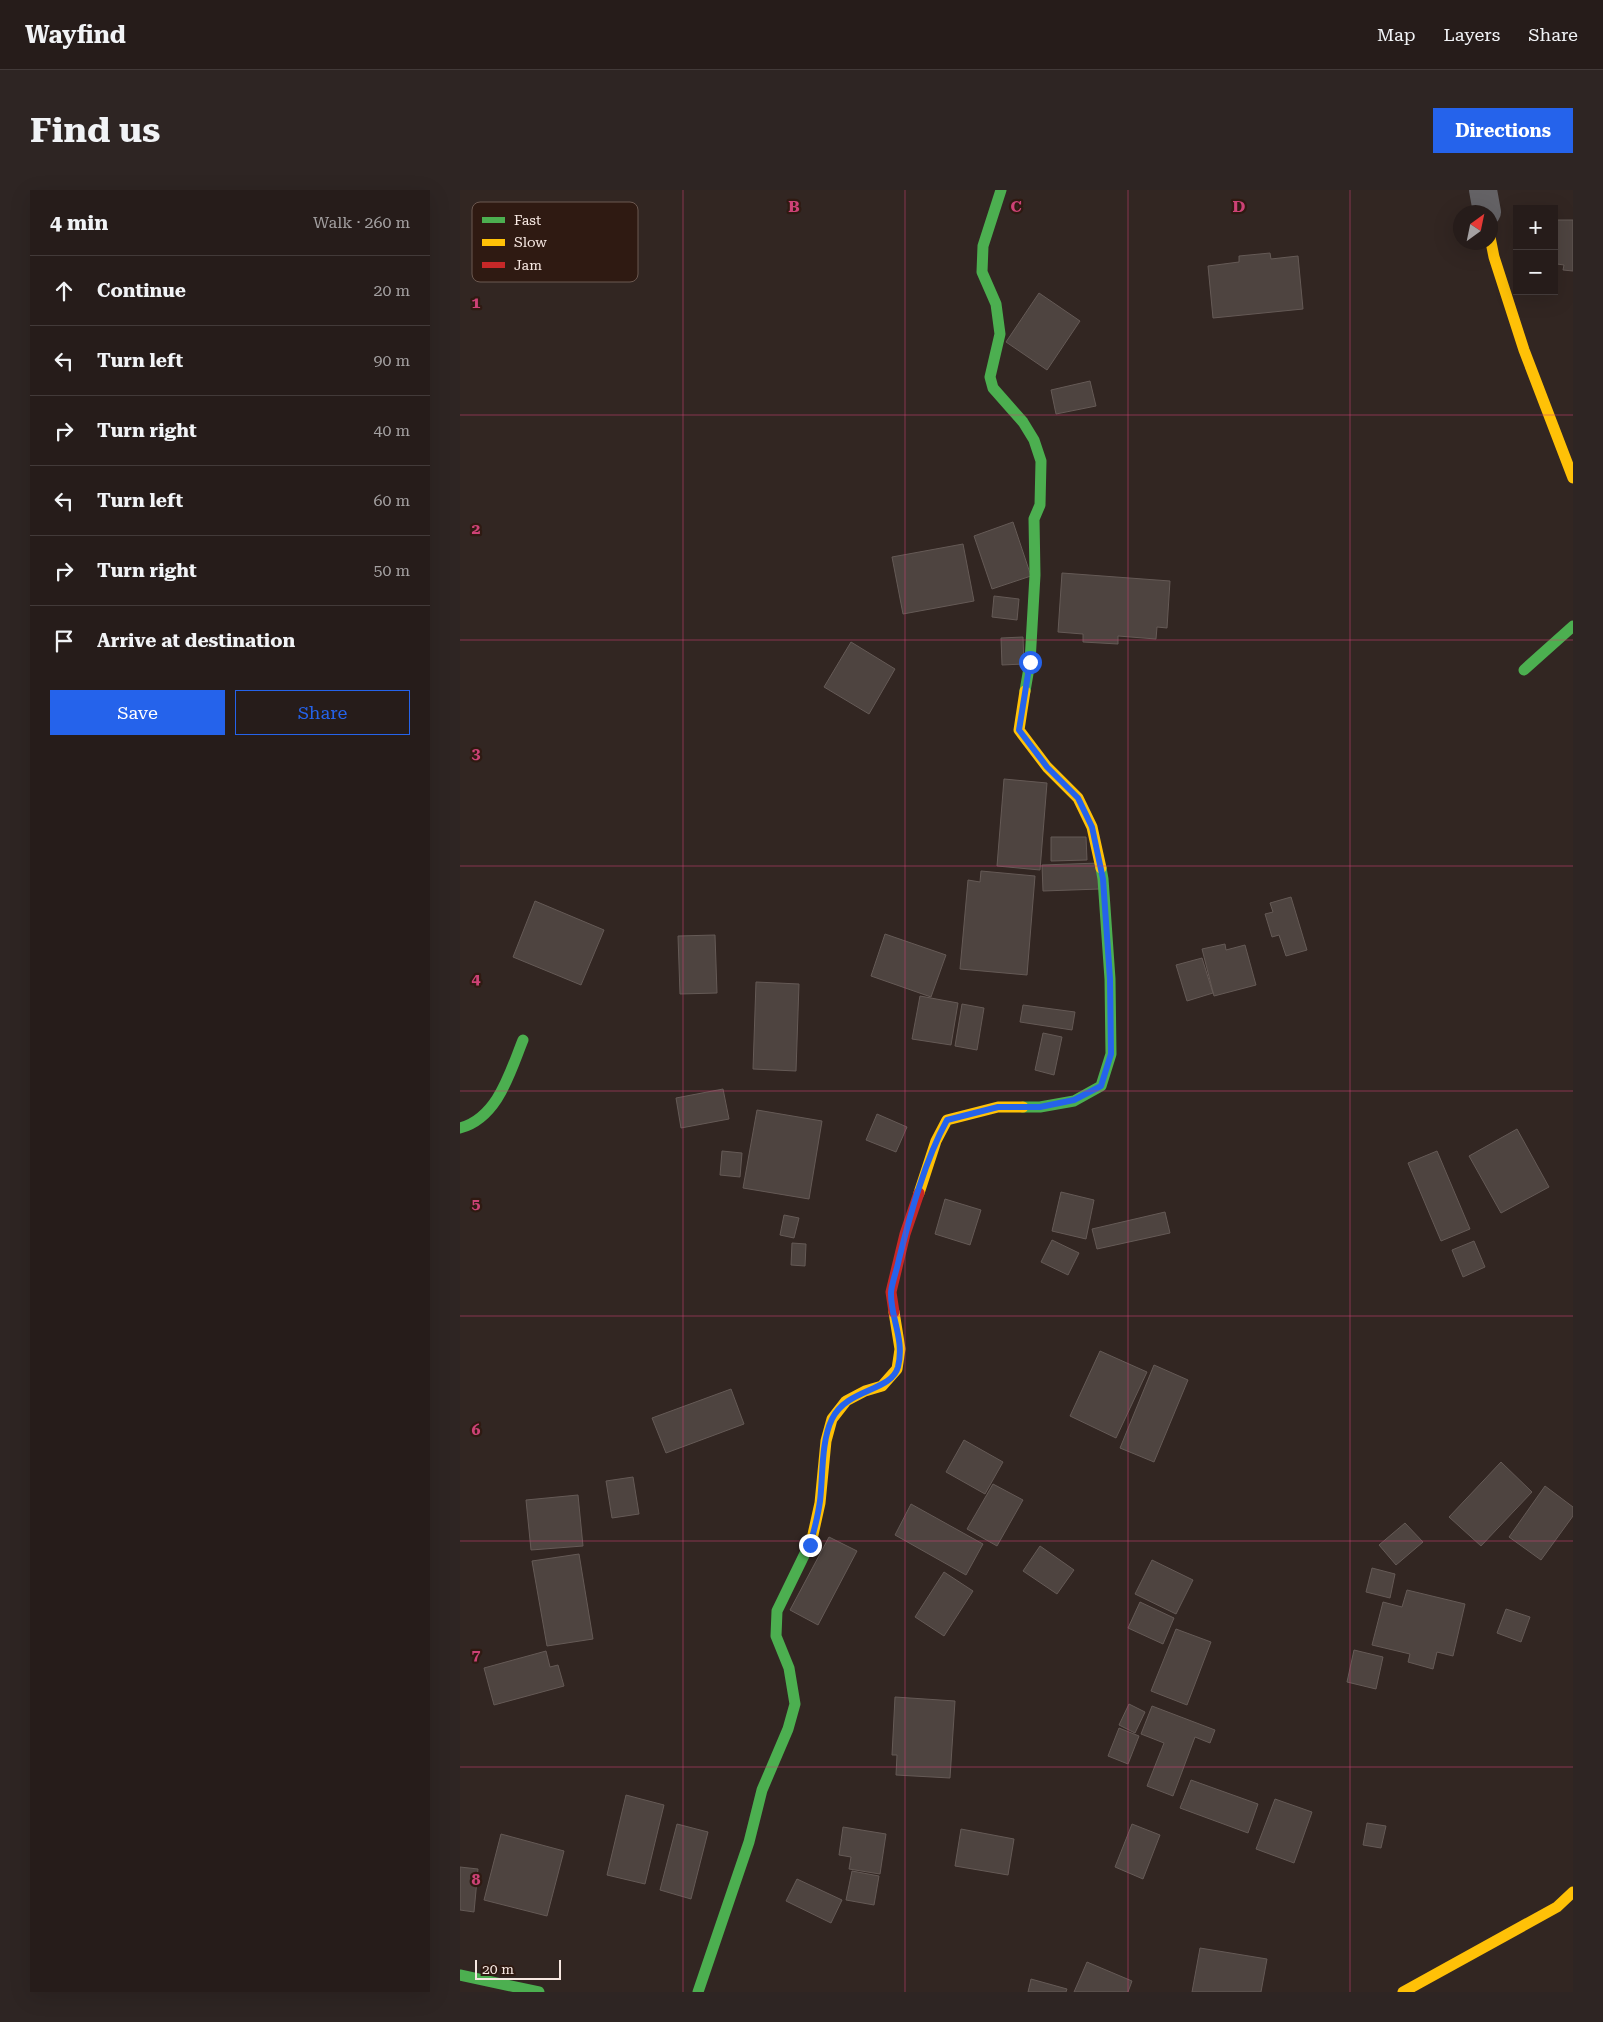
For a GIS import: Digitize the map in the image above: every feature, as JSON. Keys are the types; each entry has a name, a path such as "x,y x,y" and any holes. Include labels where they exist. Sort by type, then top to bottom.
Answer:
{"street":[{"path":"698,1992 748,1842 762,1790 788,1730 795,1704 789,1668 776,1636 777,1611 810,1545 820,1503 826,1441 832,1419 846,1401 865,1391 882,1386 897,1369 900,1349 891,1292 905,1234 936,1141 947,1120 998,1107 1040,1107 1074,1100 1101,1086 1111,1054 1110,979 1103,879 1092,827 1078,798 1047,767 1019,730 1030,662 1035,575 1034,518 1040,504 1041,461 1034,440 1023,422 993,388 990,377 1000,334 996,304 982,272 982,246 1001,190"},
{"path":"1483,190 1486,205"},
{"path":"1493,250 1524,350 1573,478"},
{"path":"1524,670 1573,626"},
{"path":"460,1128 469,1128 491,1110 522,1040"},
{"path":"1403,1992 1557,1907 1573,1892"},
{"path":"460,1975 539,1992"}],"building":[{"path":"1558,220 1573,220 1573,271 1563,270 1564,265 1558,264"},
{"path":"1270,253 1271,259 1298,256 1303,309 1213,318 1208,266 1239,262 1239,256"},
{"path":"1039,293 1080,321 1047,370 1006,342"},
{"path":"1090,381 1096,406 1056,414 1051,390"},
{"path":"1013,522 1031,576 992,589 974,536"},
{"path":"963,544 974,601 903,614 892,557"},
{"path":"1062,573 1170,581 1167,628 1157,627 1156,639 1118,636 1118,644 1083,642 1083,634 1058,632"},
{"path":"994,596 1019,599 1017,620 992,617"},
{"path":"1023,637 1024,664 1002,665 1001,638"},
{"path":"851,642 895,669 869,714 824,687"},
{"path":"1004,779 1047,783 1040,870 997,866"},
{"path":"1051,837 1086,837 1087,860 1051,861"},
{"path":"1099,863 1100,889 1043,891 1042,865"},
{"path":"981,871 1035,876 1027,975 960,969 968,880 980,882"},
{"path":"1291,897 1307,950 1286,956 1279,935 1272,937 1265,914 1273,912 1270,903"},
{"path":"535,901 604,930 581,985 513,957"},
{"path":"885,934 946,955 931,997 871,976"},
{"path":"715,935 717,993 680,994 678,936"},
{"path":"1225,944 1226,950 1245,945 1256,985 1214,996 1202,949"},
{"path":"1202,958 1213,993 1187,1001 1176,965"},
{"path":"756,982 799,984 796,1071 753,1069"},
{"path":"920,996 958,1003 951,1045 912,1039"},
{"path":"962,1004 984,1008 977,1050 955,1046"},
{"path":"1023,1005 1075,1012 1072,1030 1020,1022"},
{"path":"1043,1033 1062,1037 1054,1075 1035,1070"},
{"path":"723,1089 729,1119 681,1128 676,1098"},
{"path":"757,1110 822,1121 809,1199 743,1188"},
{"path":"877,1114 907,1127 896,1152 866,1140"},
{"path":"1517,1129 1549,1187 1501,1213 1469,1156"},
{"path":"722,1151 742,1153 740,1177 720,1175"},
{"path":"1437,1151 1470,1229 1441,1241 1408,1163"},
{"path":"1061,1192 1094,1200 1086,1239 1052,1231"},
{"path":"945,1199 981,1210 970,1245 935,1234"},
{"path":"1165,1212 1170,1233 1097,1249 1092,1229"},
{"path":"784,1215 799,1218 794,1238 780,1235"},
{"path":"1052,1240 1079,1253 1068,1275 1041,1262"},
{"path":"1474,1241 1485,1267 1463,1277 1452,1250"},
{"path":"792,1243 806,1244 805,1266 791,1265"},
{"path":"1100,1351 1147,1372 1116,1438 1070,1416"},
{"path":"1154,1365 1188,1380 1154,1462 1120,1448"},
{"path":"731,1389 744,1424 666,1453 652,1418"},
{"path":"964,1440 1003,1462 985,1494 946,1472"},
{"path":"1501,1462 1532,1492 1481,1546 1449,1517"},
{"path":"633,1477 639,1514 612,1518 606,1481"},
{"path":"993,1484 1023,1500 997,1546 967,1529"},
{"path":"1545,1486 1573,1507 1573,1516 1541,1560 1509,1537"},
{"path":"578,1495 583,1546 531,1550 526,1500"},
{"path":"911,1504 983,1544 966,1575 895,1535"},
{"path":"1405,1523 1423,1542 1396,1565 1379,1545"},
{"path":"829,1537 857,1551 818,1625 790,1610"},
{"path":"1040,1546 1074,1570 1057,1594 1023,1571"},
{"path":"579,1554 593,1639 547,1646 532,1561"},
{"path":"1152,1560 1193,1580 1176,1614 1135,1594"},
{"path":"1372,1568 1395,1574 1390,1598 1366,1592"},
{"path":"944,1572 973,1591 944,1636 915,1617"},
{"path":"1407,1590 1465,1604 1453,1656 1437,1652 1433,1669 1408,1662 1410,1654 1372,1645 1383,1602 1402,1607"},
{"path":"1140,1602 1174,1618 1163,1644 1128,1628"},
{"path":"1506,1609 1530,1617 1521,1642 1497,1633"},
{"path":"1176,1629 1211,1642 1187,1705 1151,1691"},
{"path":"1354,1650 1383,1657 1376,1689 1347,1682"},
{"path":"546,1651 550,1667 558,1665 564,1686 494,1705 484,1668"},
{"path":"895,1697 955,1701 950,1778 896,1775 897,1755 892,1755"},
{"path":"1129,1704 1145,1712 1135,1733 1119,1725"},
{"path":"1152,1706 1215,1730 1210,1743 1195,1737 1173,1796 1147,1786 1164,1743 1141,1734"},
{"path":"1119,1728 1139,1736 1128,1764 1108,1756"},
{"path":"1191,1780 1258,1804 1248,1833 1180,1808"},
{"path":"626,1795 664,1805 645,1884 607,1875"},
{"path":"1275,1799 1312,1812 1294,1863 1256,1849"},
{"path":"1367,1823 1386,1826 1381,1848 1363,1845"},
{"path":"677,1824 708,1832 691,1899 660,1890"},
{"path":"1132,1824 1160,1835 1143,1879 1115,1867"},
{"path":"843,1827 886,1834 880,1874 849,1869 851,1857 839,1855"},
{"path":"961,1829 1014,1839 1008,1875 955,1866"},
{"path":"501,1834 564,1851 547,1916 484,1900"},
{"path":"460,1867 478,1869 474,1912 460,1910"},
{"path":"852,1871 879,1876 874,1905 846,1900"},
{"path":"797,1879 842,1900 831,1923 786,1901"},
{"path":"1200,1948 1267,1959 1261,1992 1192,1992"},
{"path":"1087,1962 1132,1981 1128,1992 1074,1992"},
{"path":"1031,1979 1067,1989 1066,1992 1028,1992"}],"traffic: fast":[{"path":"1001,190 983,246 982,272 996,304 1000,334 990,377 993,388 1023,422 1034,440 1041,461 1040,505 1034,519 1035,575 1030,662 1025,691"},
{"path":"1524,670 1573,626"},
{"path":"1023,1107 1040,1107 1074,1101 1101,1086 1111,1054 1110,979 1101,868"},
{"path":"460,1128 473,1123 484,1115 493,1104 501,1092 523,1040"},
{"path":"698,1992 749,1842 762,1790 788,1729 795,1704 789,1668 776,1636 777,1611 812,1539"},
{"path":"460,1975 539,1992"}],"traffic: slow":[{"path":"1493,250 1524,350 1573,478"},
{"path":"1025,691 1019,730 1047,767 1078,798 1092,827 1101,868"},
{"path":"919,1193 936,1141 947,1120 998,1107 1023,1107"},
{"path":"812,1539 820,1503 826,1441 832,1419 846,1401 865,1391 882,1386 897,1369 900,1349 894,1312"},
{"path":"1403,1992 1557,1907 1573,1892"}],"traffic: jam":[{"path":"894,1312 891,1292 905,1234 919,1193"}],"route":[{"path":"810,1545 820,1503 826,1441 832,1419 846,1401 865,1391 882,1386 897,1369 900,1349 891,1292 905,1234 936,1141 947,1120 998,1107 1040,1107 1074,1100 1101,1086 1111,1054 1110,979 1103,879 1092,827 1078,798 1047,767 1019,730 1030,662"}]}
